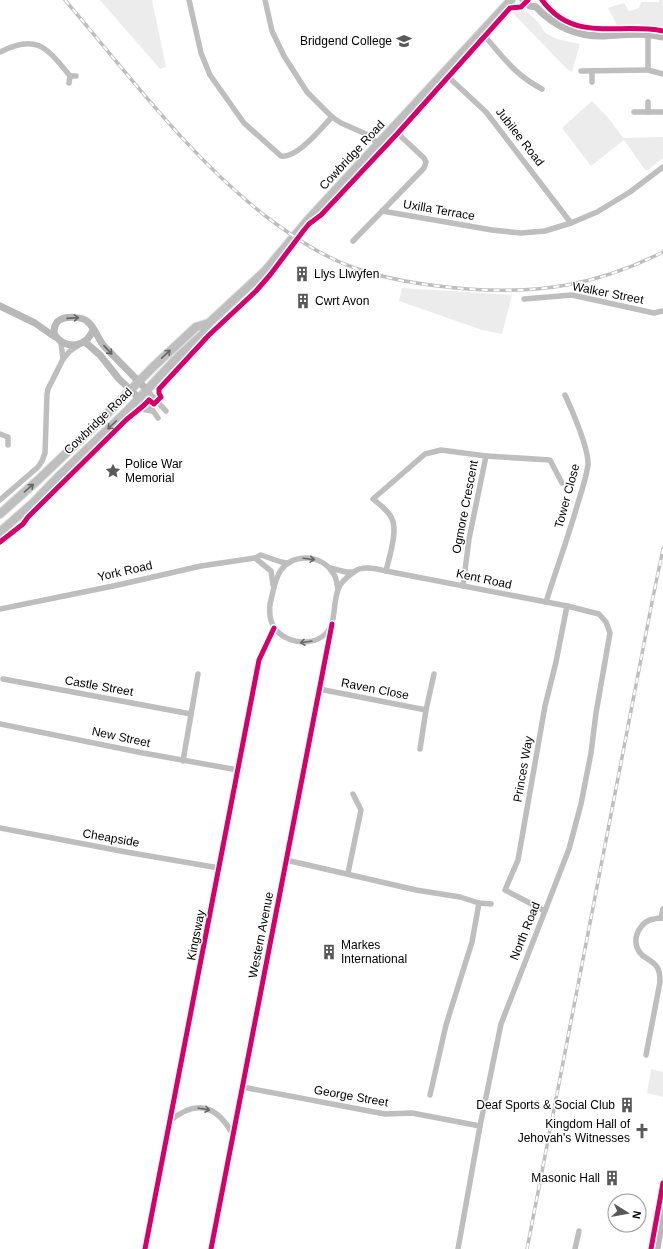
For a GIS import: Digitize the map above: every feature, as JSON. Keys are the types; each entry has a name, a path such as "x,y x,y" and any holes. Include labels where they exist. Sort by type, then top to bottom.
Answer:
{"main road":[{"name":"Cowbridge Road","path":"0,532 33,503 128,410 176,359 203,334 209,323 265,271 307,221 511,0"},
{"name":"Cowbridge Road","path":"0,514 38,480 196,326 209,323"}],"street":[{"path":"189,0 202,53 210,75 244,123 281,156 285,157 299,151 332,117"},
{"path":"264,0 272,31 284,56 307,92 332,117 341,123 366,134 379,144"},
{"path":"523,0 530,6 536,3 545,16 556,24 573,31 600,36 648,34 663,37"},
{"path":"481,32 510,66 528,81 542,89"},
{"path":"648,34 648,70"},
{"path":"0,52 14,45 29,44 45,48 70,76 76,76"},
{"path":"581,70 648,70 663,74"},
{"path":"592,70 592,82"},
{"name":"Jubilee Road","path":"444,73 486,112 571,223"},
{"path":"69,83 70,76"},
{"path":"648,102 648,112"},
{"path":"634,112 663,112"},
{"name":"Uxilla Terrace","path":"353,241 424,168 426,162 424,158 393,129"},
{"name":"Uxilla Terrace","path":"382,211 492,230 521,233 545,231 571,223 596,212 630,192 663,167"},
{"name":"Walker Street","path":"524,299 572,295 654,313 663,311"},
{"path":"0,306 35,323 58,340 68,345 83,343 100,355 119,379 139,398 149,405 158,418"},
{"path":"35,323 48,325 64,319 80,318 90,323 104,346 166,411"},
{"path":"57,322 54,328 54,333 58,340 63,359"},
{"path":"0,500 38,467 42,461 45,453 46,394 63,359 70,350 89,339 93,329"},
{"name":"Tower Close","path":"546,602 575,514 585,481 588,464 586,451 572,409 565,395"},
{"path":"128,410 136,408 152,410"},
{"path":"0,434 8,437 8,445"},
{"name":"Ogmore Crescent","path":"386,571 394,524 392,517 373,499 426,454 441,450 486,456 550,460 562,483"},
{"name":"Ogmore Crescent","path":"463,586 469,539 486,456"},
{"name":"York Road","path":"0,609 202,566 255,558 261,555 287,563"},
{"path":"255,558 271,571 274,587"},
{"path":"338,590 336,580 330,568 316,559 301,558 287,563 281,569 274,587 270,614 274,628 286,638 299,643 315,640 327,631 332,624 338,590 342,583 354,572"},
{"name":"Kent Road","path":"330,568 346,572 354,572 364,568 386,571 567,606 599,614 606,622"},
{"name":"Princes Way","path":"546,911 505,890 518,860 545,706 556,662 567,606"},
{"name":"North Road","path":"458,1249 480,1126 501,1024 569,849 581,804 591,754 596,713 610,633 606,622"},
{"name":"Western Avenue","path":"211,1249 332,624"},
{"name":"Kingsway","path":"145,1249 259,660 274,628"},
{"path":"183,761 198,674"},
{"path":"420,749 426,710 434,674"},
{"name":"Castle Street","path":"3,679 191,714"},
{"name":"Raven Close","path":"319,689 426,710"},
{"name":"New Street","path":"0,724 183,761 238,770"},
{"path":"348,873 361,810 353,794"},
{"name":"Cheapside","path":"0,828 118,851 219,868"},
{"path":"286,860 348,873 416,890 460,897 479,903 491,904"},
{"path":"430,1095 446,1025 472,942 479,903"},
{"path":"646,1055 660,982 660,972 653,962 639,951 636,944 636,939 638,931 642,925 653,918 662,918 663,909"},
{"name":"George Street","path":"242,1087 385,1114 412,1113 480,1126"},
{"path":"170,1122 190,1108 203,1108 215,1112 220,1116 233,1135"},
{"path":"657,1249 663,1211"},
{"path":"575,1249 579,1231"}],"shaded area":[{"path":"100,0 152,0 166,67 160,69"},
{"path":"659,0 663,0 663,28 637,24 618,27 608,8 624,3 629,11 639,8 641,2 659,2"},
{"path":"520,8 531,15 540,24 545,33 557,39 580,44 572,72 566,68 511,11 513,9"},
{"path":"592,101 610,120 623,138 663,137 663,158 646,171 624,140 591,166 562,128"},
{"path":"402,288 512,295 502,334 482,330 399,301"},
{"path":"651,1069 663,1072 663,1097 647,1093"}],"railway":[{"path":"65,0 161,114 212,169 268,218 299,240 343,264 369,273 397,280 468,289 520,290 568,285 592,280 639,263 663,252"},
{"path":"527,1249 663,549"}],"cycle path":[{"path":"0,542 23,524 28,517 126,420 149,400 154,404 161,397 159,389 209,335 256,291 309,224 321,215 397,134 510,8 521,7 528,0"},
{"path":"542,0 555,14 568,22 583,27 598,29 646,29 663,31"},
{"path":"211,1249 332,624"},
{"path":"145,1249 259,660 274,628"},
{"path":"651,1249 663,1183"}],"place":[{"name":"Bridgend College","path":"404,41"},
{"name":"Llys Llwyfen","path":"302,274"},
{"name":"Cwrt Avon","path":"303,301"},
{"name":"Police War Memorial","path":"113,471"},
{"name":"Markes International","path":"329,952"},
{"name":"Deaf Sports & Social Club","path":"627,1105"},
{"name":"Kingdom Hall of Jehovah's Witnesses","path":"642,1131"},
{"name":"Masonic Hall","path":"612,1178"}]}
